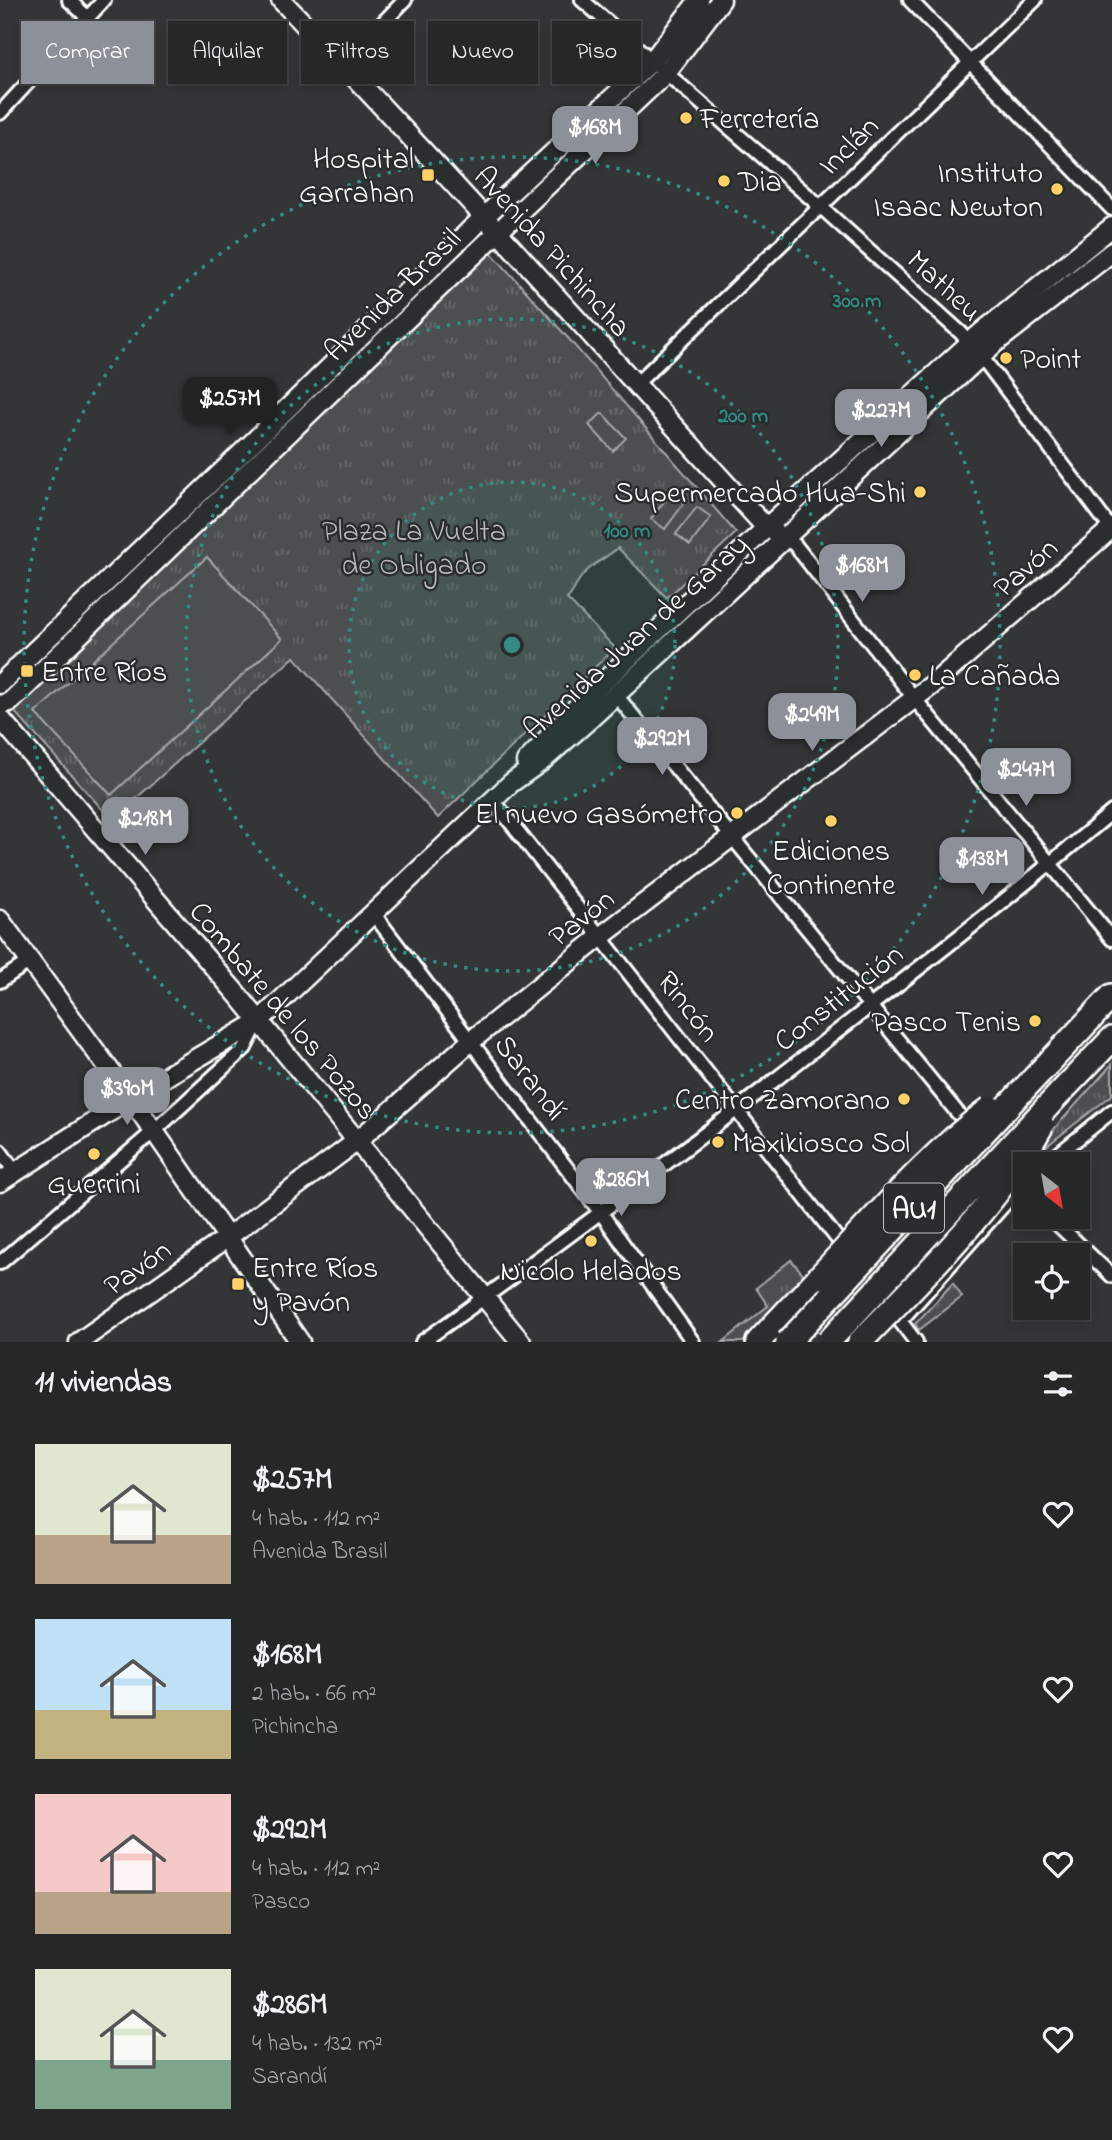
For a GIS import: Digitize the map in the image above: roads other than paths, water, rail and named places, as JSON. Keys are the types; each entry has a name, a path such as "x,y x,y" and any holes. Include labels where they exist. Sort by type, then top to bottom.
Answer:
{"highway":[{"path":"1062,1049 1081,1018 1112,978"},
{"name":"AU1","path":"788,1342 1112,996"},
{"name":"AU1","path":"828,1342 1112,1039"},
{"path":"1083,1069 1112,1045"},
{"path":"758,1342 900,1191 962,1130 1039,1073"},
{"path":"860,1342 969,1225 1012,1173 1024,1158 1060,1093"}],"main road":[{"name":"Avenida Pichincha","path":"281,0 301,21"},
{"name":"Avenida Brasil","path":"0,684 485,217 658,67 699,0"},
{"name":"Avenida Brasil","path":"0,705 10,702 498,231 721,0"},
{"name":"Avenida Pichincha","path":"362,84 767,527 785,538"},
{"name":"Avenida Juan de Garay","path":"0,1182 258,1022 493,800 579,705 767,527 975,350 1112,227"},
{"name":"Avenida Juan de Garay","path":"510,783 559,746 617,695 785,538 975,350 1112,252"},
{"name":"Pavón","path":"79,1342 228,1237 356,1141 471,1041 600,937 914,698 1112,529"},
{"name":"Combate de los Pozos","path":"0,718 258,1022 521,1342"},
{"path":"0,920 154,1131 300,1342"}],"street":[{"path":"69,0 88,18"},
{"path":"0,113 104,0"},
{"path":"385,21 405,0"},
{"name":"Matheu","path":"582,0 821,207 975,350 1112,529"},
{"path":"910,0 1112,209"},
{"name":"Inclán","path":"635,385 1035,0"},
{"path":"785,538 795,545 914,698 1112,939"},
{"path":"617,695 965,1122"},
{"name":"Rincón","path":"493,800 843,1246"},
{"name":"Constitución","path":"422,1342 601,1213 737,1110 1051,863 1112,811"},
{"name":"Sarandí","path":"373,913 601,1213 693,1342"},
{"path":"0,981 30,961"},
{"path":"0,1263 154,1131 245,1048 258,1022"},
{"path":"1061,1152 1112,1111"},
{"path":"0,1151 16,1172"},
{"path":"916,1342 900,1321 1013,1195"},
{"path":"1063,1229 1112,1276"}],"place":[{"name":"Ferretería","path":"686,118"},
{"name":"Hospital Garrahan","path":"428,175"},
{"name":"Dia","path":"724,181"},
{"name":"Instituto Isaac Newton","path":"1057,189"},
{"name":"Point","path":"1006,358"},
{"name":"Supermercado Hua-Shi","path":"920,492"},
{"name":"Entre Ríos","path":"27,671"},
{"name":"La Cañada","path":"915,675"},
{"name":"El nuevo Gasómetro","path":"737,813"},
{"name":"Ediciones Continente","path":"831,821"},
{"name":"Pasco Tenis","path":"1035,1021"},
{"name":"Centro Zamorano","path":"904,1099"},
{"name":"Maxikiosco Sol","path":"718,1142"},
{"name":"Guerrini","path":"94,1154"},
{"name":"Nicolo Helados","path":"591,1241"},
{"name":"Entre Ríos y Pavón","path":"238,1284"}],"park label":[{"name":"Plaza La Vuelta de Obligado","path":"414,547"}]}
